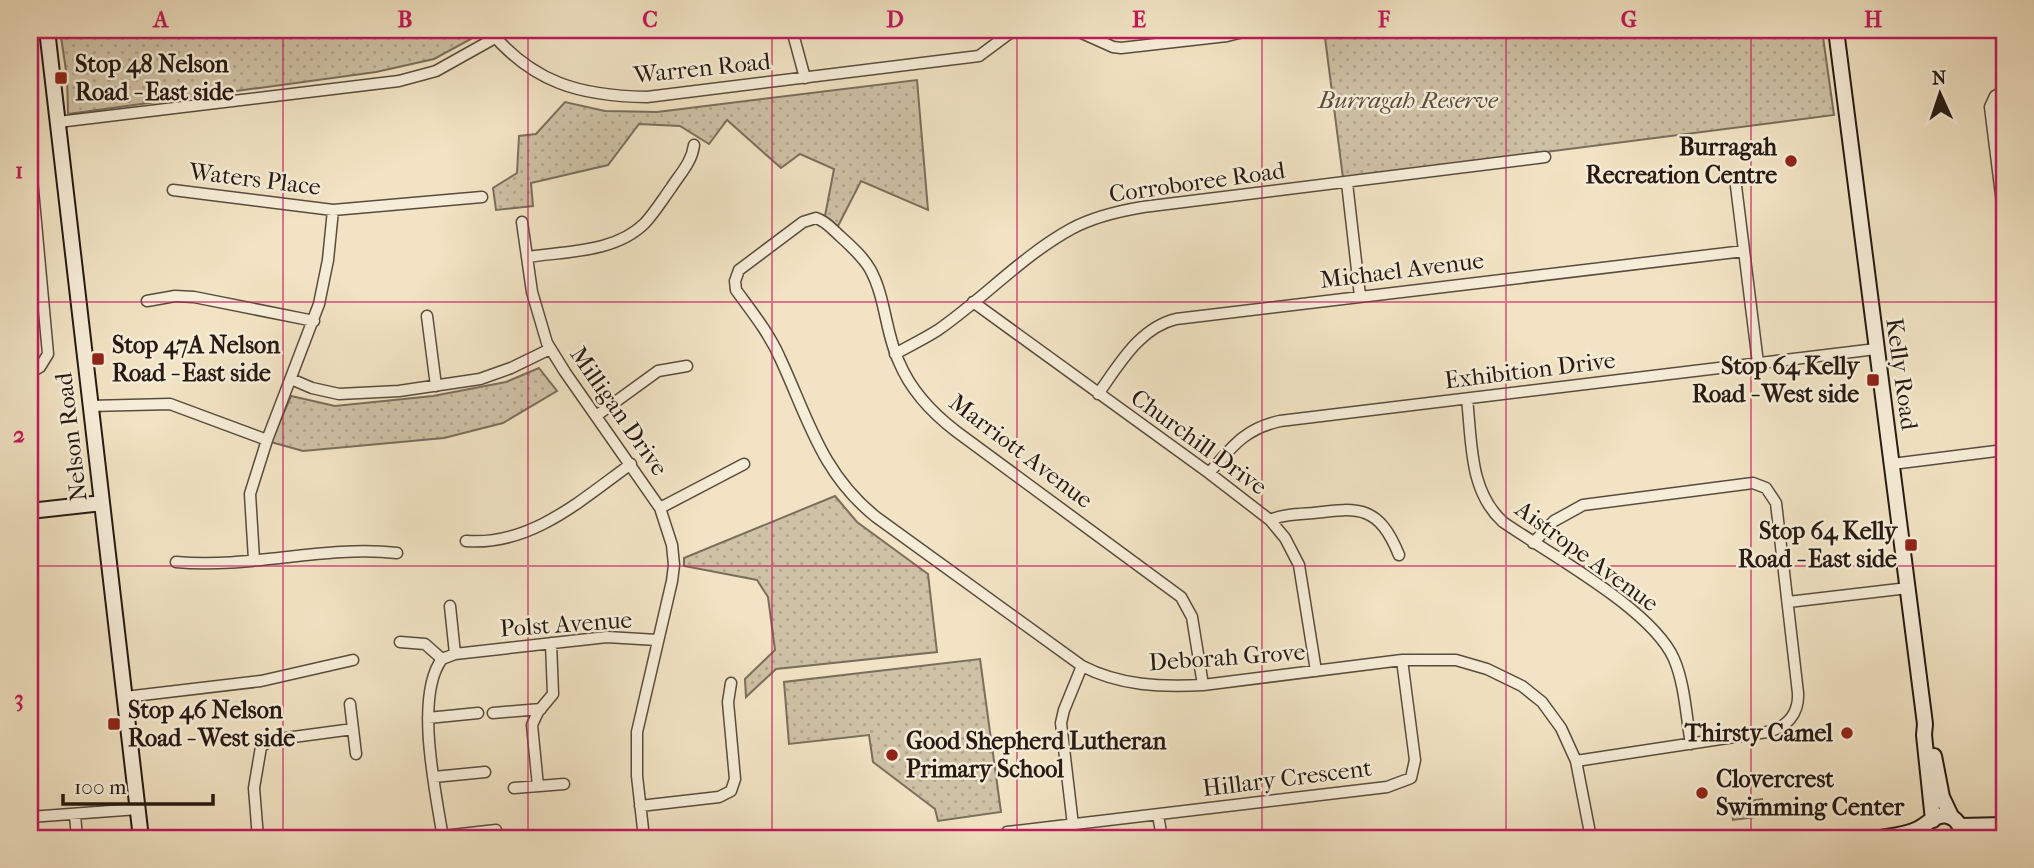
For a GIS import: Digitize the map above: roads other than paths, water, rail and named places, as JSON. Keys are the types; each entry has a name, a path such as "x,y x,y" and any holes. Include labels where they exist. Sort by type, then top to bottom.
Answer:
{"main road":[{"name":"Nelson Road","path":"47,30 141,838"},
{"name":"Kelly Road","path":"1836,30 1925,724 1929,827"},
{"path":"30,511 102,503"},
{"name":"Kelly Road","path":"1925,724 1930,735 1942,797 1958,827"},
{"path":"1880,838 1929,827 1940,816 1958,827 2004,825"},
{"path":"1970,838 2004,832"}],"street":[{"path":"792,30 805,78"},
{"name":"Warren Road","path":"492,34 518,60 549,79 578,90 604,95 647,97 979,57 1014,30"},
{"path":"1075,30 1117,47 1251,30"},
{"path":"58,122 399,81 450,64 492,34"},
{"path":"2004,91 1994,96 1990,107 2004,219"},
{"path":"527,257 603,246 630,234 656,209 691,159 694,145"},
{"path":"30,157 48,354 40,367 30,373"},
{"name":"Corroboree Road","path":"895,354 939,329 1073,228 1099,218 1143,207 1545,157"},
{"path":"1735,178 1758,363"},
{"path":"1347,183 1360,296"},
{"name":"Waters Place","path":"173,190 333,210 482,197"},
{"name":"Waters Place","path":"290,379 314,321 326,276 333,210"},
{"name":"Marriott Avenue","path":"735,281 736,274 745,265 803,222 820,219 858,253 869,269 879,291 895,354 918,395 946,424 1181,597 1192,617 1203,685"},
{"path":"522,222 534,302 550,349"},
{"name":"Michael Avenue","path":"1098,394 1137,342 1168,321 1744,251"},
{"name":"Deborah Grove","path":"735,281 737,290 775,348 807,425 828,461 857,500 910,542 1082,666 1107,677 1160,687 1203,685 1402,660 1456,660 1486,670 1522,686 1542,702 1554,717 1576,761 1591,838"},
{"path":"147,302 175,296 194,296 314,321"},
{"name":"Churchill Drive","path":"973,302 1270,520 1286,538 1299,565 1316,671"},
{"path":"427,316 436,386"},
{"name":"Milligan Drive","path":"290,379 322,391 352,395 436,386 473,381 492,375 550,349 631,464 660,508 670,531 674,565 637,732 636,762 644,838"},
{"name":"Exhibition Drive","path":"1209,473 1243,436 1270,423 1876,349"},
{"path":"596,416 658,371 687,366"},
{"path":"254,559 250,494 290,379"},
{"name":"Aistrope Avenue","path":"1467,400 1474,464 1480,491 1496,515 1621,601 1667,647 1679,675 1691,744"},
{"path":"90,406 155,402 176,405 267,440"},
{"path":"1892,464 2004,450"},
{"path":"466,541 497,541 533,530 563,513 631,464"},
{"path":"660,508 744,464"},
{"path":"1533,543 1555,521 1583,505 1754,484 1770,492 1776,503 1798,704 1793,716 1784,726 1767,732 1576,761"},
{"path":"1270,520 1283,516 1355,509 1370,514 1381,525 1391,537 1399,555"},
{"path":"176,562 211,564 356,552 397,552"},
{"path":"1788,602 1908,588"},
{"path":"450,606 455,654"},
{"name":"Polst Avenue","path":"442,659 455,654 614,637 657,640"},
{"path":"400,642 425,644 442,659 432,683 428,718 443,837 496,830"},
{"path":"538,786 532,729 534,720 554,691 551,643"},
{"path":"125,697 261,681 353,660"},
{"name":"Hillary Crescent","path":"1007,832 1387,787 1408,780 1413,773 1415,760 1402,660"},
{"path":"1073,825 1061,723 1082,666"},
{"path":"640,806 719,797 731,791 735,779 728,707 731,683"},
{"path":"350,704 356,754"},
{"path":"493,713 541,709"},
{"path":"428,718 478,713"},
{"path":"258,838 254,788 261,747 271,740 353,729"},
{"path":"434,777 485,772"},
{"path":"514,788 564,784"},
{"path":"30,817 138,809"},
{"path":"75,815 77,838"},
{"path":"1158,815 1161,838"}],"place":[{"name":"Stop 48 Nelson Road - East side","path":"61,78"},
{"name":"Burragah Recreation Centre","path":"1791,161"},
{"name":"Stop 47A Nelson Road - East side","path":"98,359"},
{"name":"Stop 64 Kelly Road - West side","path":"1873,380"},
{"name":"Stop 64 Kelly Road - East side","path":"1911,545"},
{"name":"Stop 46 Nelson Road - West side","path":"114,724"},
{"name":"Thirsty Camel","path":"1847,733"},
{"name":"Good Shepherd Lutheran Primary School","path":"892,755"},
{"name":"Clovercrest Swimming Center","path":"1702,793"}],"park label":[{"name":"Burragah Reserve","path":"1408,100"}]}
